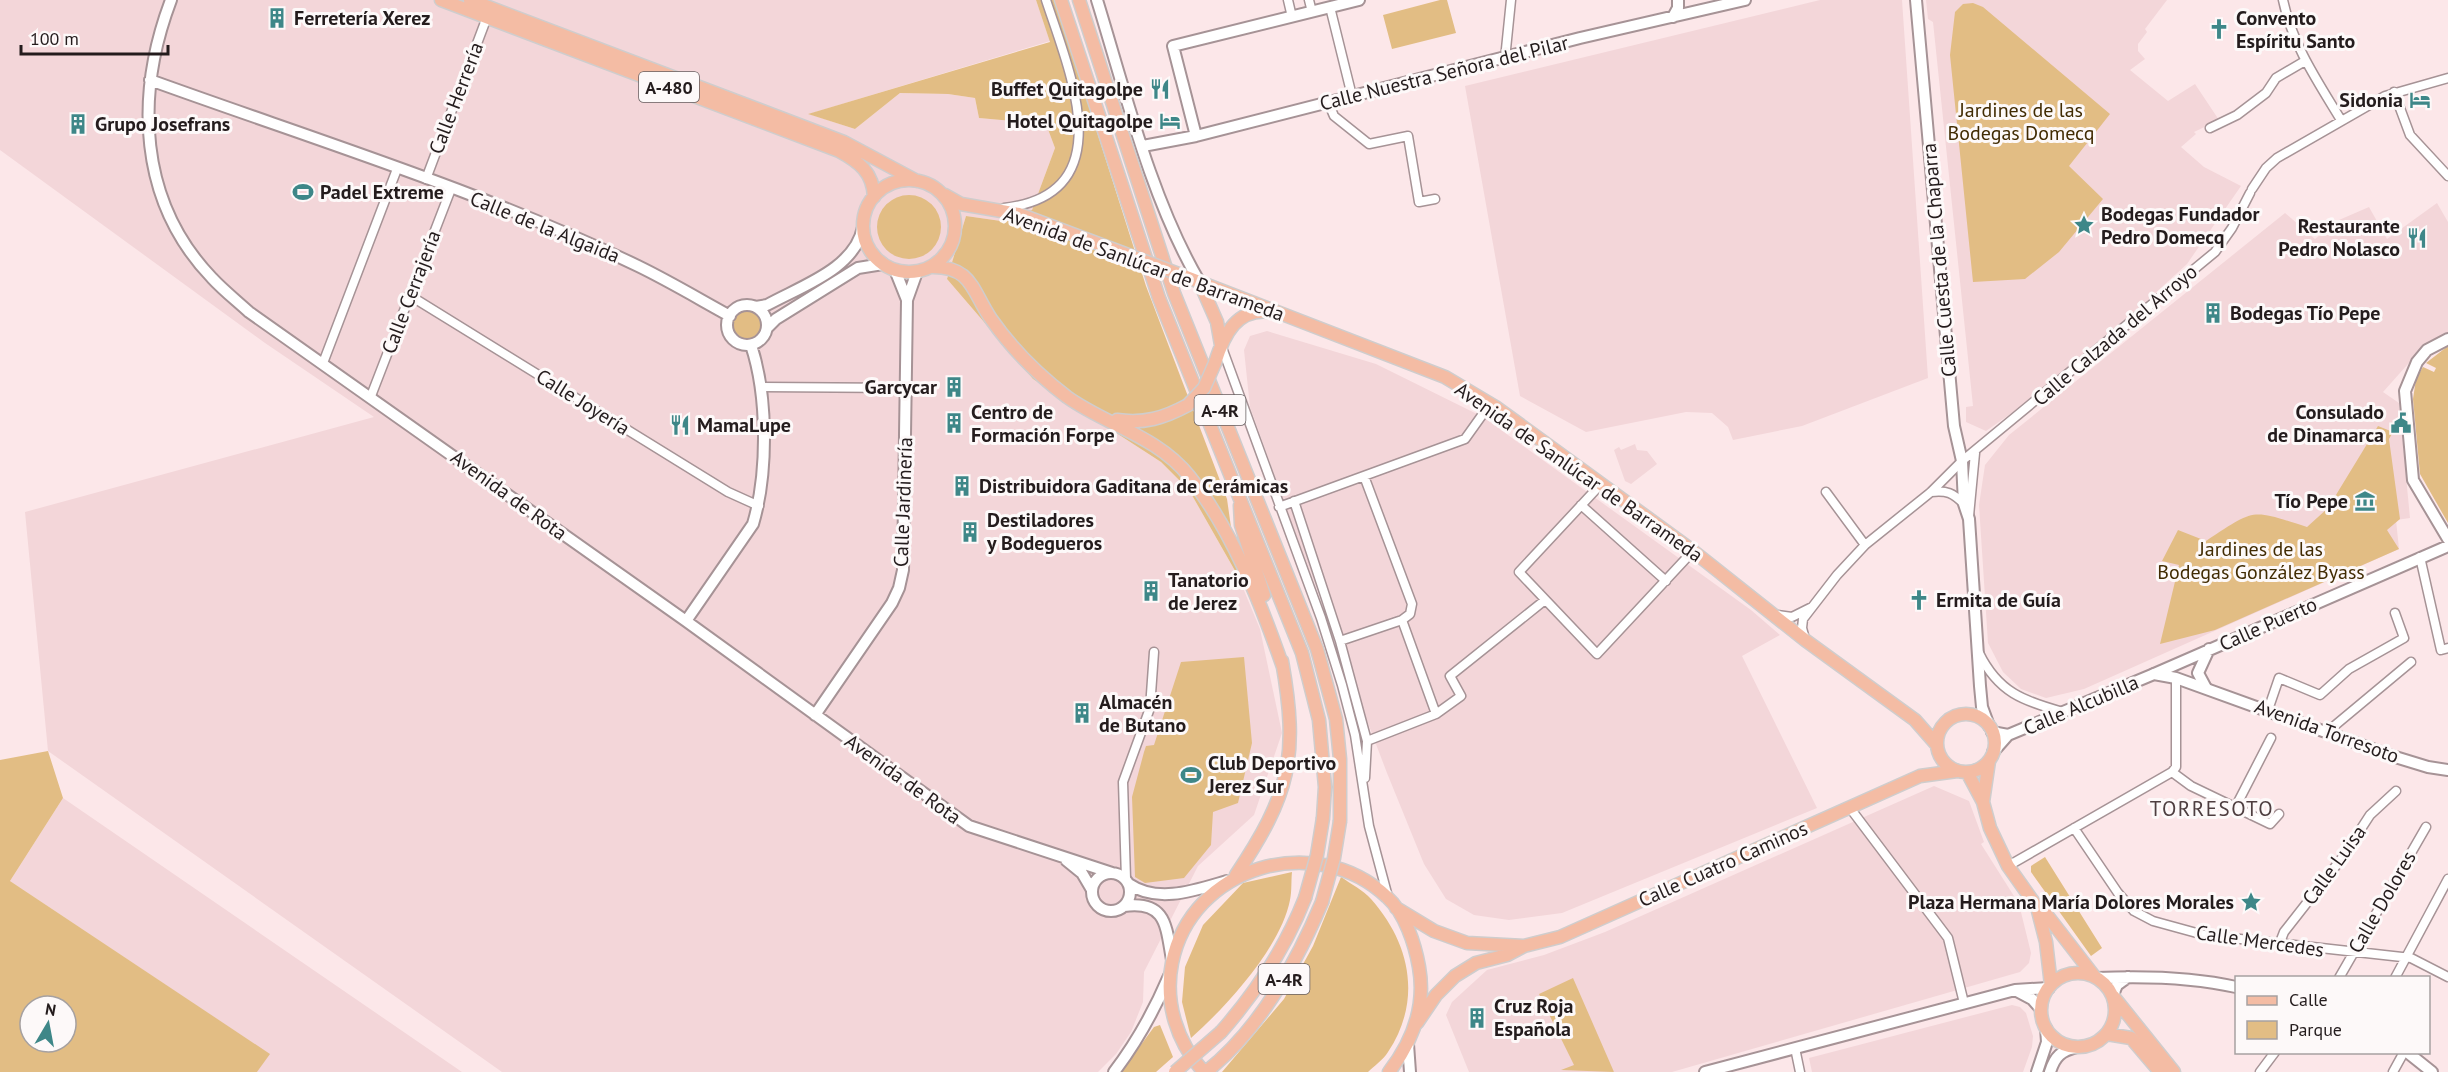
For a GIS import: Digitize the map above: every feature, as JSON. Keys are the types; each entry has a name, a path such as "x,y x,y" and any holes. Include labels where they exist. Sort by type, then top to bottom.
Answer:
{"main road":[{"name":"A-480","path":"441,0 839,151 858,161 868,173 874,197"},
{"name":"A-480","path":"470,0 844,142 916,181"},
{"name":"A-4R","path":"1061,0 1159,298 1290,618 1312,687 1323,760 1323,819 1317,855 1295,924 1268,974 1249,1000 1221,1032 1175,1072"},
{"name":"A-4R","path":"1079,0 1174,293 1304,611 1324,671 1336,719 1340,759 1340,821 1334,858 1322,902 1310,930 1281,983 1231,1047 1205,1072"},
{"path":"931,267 949,250 956,226 949,202 942,193 930,185 916,181 893,183 874,197 868,206 863,227 868,248 883,264 895,270 918,272 931,267 945,267 962,273 1017,353 1068,397 1157,448 1187,474 1210,507 1245,570 1283,667"},
{"name":"Avenida de Sanlúcar de Barrameda","path":"942,193 961,204 1027,216 1272,308 1278,313 1445,377 1490,404 1694,551 1805,640 1915,720 1937,749"},
{"path":"1198,281 1217,322 1221,345"},
{"path":"1107,418 1132,422 1153,420 1188,405 1204,388 1221,345 1237,319 1261,310 1278,313"},
{"path":"1205,1072 1181,1040 1174,1018 1170,973 1172,960 1191,916 1231,879 1272,819 1282,791 1289,756 1291,723 1283,667 1277,636 1241,525 1240,498"},
{"path":"1983,802 1991,756 1991,729 1972,715 1952,718 1938,733 1937,749 1944,762 1962,772 1983,802 1993,837 2008,866 2037,907 2046,914 2174,1072"},
{"name":"Calle Cuatro Caminos","path":"1920,776 1937,749"},
{"path":"1962,772 1977,770 1991,756"},
{"name":"Calle Cuatro Caminos","path":"1417,1023 1436,995 1455,976 1476,963 1507,956 1524,946 1560,937 1920,776 1962,772"},
{"name":"Calle Cuatro Caminos","path":"1231,879 1278,863 1304,862 1330,866 1354,876 1434,931 1467,943 1524,946"},
{"path":"1389,1072 1408,1044 1417,1023 1422,985 1415,946 1392,902"},
{"path":"2037,907 2046,942 2050,987"},
{"path":"2095,977 2073,973 2058,979 2050,987 2041,1009 2046,1028 2054,1038 2077,1047 2088,1046 2107,1034 2116,1010 2113,995"},
{"path":"2107,1034 2131,1038 2160,1072"}],"street":[{"name":"Avenida de Rota","path":"171,0 150,80 146,109 149,152 159,193 182,239 211,277 249,312 371,396 969,826 1114,873"},
{"path":"995,209 1027,206 1042,199 1055,191 1066,178 1075,160 1080,123 1077,98 1046,0"},
{"path":"1097,0 1176,243 1198,281"},
{"path":"1288,0 1292,17"},
{"path":"1310,0 1312,12"},
{"path":"1196,136 1173,46 1312,12 1335,4 1359,0"},
{"path":"1505,59 1511,0"},
{"path":"1672,17 1678,8 1678,0"},
{"name":"Calle Nuestra Señora del Pilar","path":"1143,146 1196,136 1744,0"},
{"name":"Calle Cuesta de la Chaparra","path":"1916,0 1954,426 1962,461 1964,504 1968,519"},
{"path":"2283,0 2287,20 2306,61 2341,120"},
{"path":"1335,4 1352,96"},
{"name":"Calle Herrería","path":"426,179 487,17"},
{"path":"2210,128 2237,115 2266,93 2276,78 2306,61"},
{"name":"Calle Calzada del Arroyo","path":"1810,608 1865,545 1931,492 1962,461 1975,453 2215,252 2232,228 2266,168 2277,158 2394,92 2448,78"},
{"name":"Calle de la Algaida","path":"150,80 426,179 638,266 730,316"},
{"path":"2394,92 2410,135 2448,176"},
{"path":"1328,102 1334,116 1369,144 1408,136 1419,202 1435,199"},
{"path":"323,363 397,169"},
{"name":"Calle Cerrajería","path":"371,396 450,189"},
{"path":"863,227 856,249 841,262 767,305 744,306 730,316 729,334 738,343 751,345 761,339 776,319 858,268 883,264"},
{"name":"Calle Jardinería","path":"895,270 907,300"},
{"name":"Calle Jardinería","path":"815,715 892,603 899,588 903,570 907,300 918,272"},
{"name":"Calle Joyería","path":"409,295 728,492 759,506"},
{"path":"756,307 765,316 767,328"},
{"path":"2448,339 2427,350 2417,362 2405,391 2413,480 2448,539"},
{"path":"686,621 753,524 759,506 763,422 761,387 751,345"},
{"path":"1221,345 1321,618 1342,685 1355,735 1374,849 1392,902"},
{"path":"761,387 906,388"},
{"path":"1280,507 1465,439 1490,404"},
{"name":"Calle Cuesta de la Chaparra","path":"1975,453 1968,519 1982,707 1991,729"},
{"path":"1340,641 1402,620 1410,614 1412,604 1364,476"},
{"path":"1601,484 1519,572 1597,654 1694,551"},
{"path":"1931,492 1943,490 1954,494 1964,504"},
{"path":"1826,492 1865,545"},
{"path":"1294,501 1340,641 1367,741 1364,798"},
{"path":"1581,505 1666,581"},
{"name":"Calle Puerto","path":"2154,674 2448,546"},
{"path":"2420,557 2444,649"},
{"path":"1367,741 1436,714 1461,696 1450,676 1545,600"},
{"path":"1773,614 1792,617 1810,608"},
{"path":"1805,640 1802,628 1810,608"},
{"path":"2268,710 2279,678 2320,695 2349,669 2404,638 2395,613"},
{"path":"1402,620 1436,714"},
{"path":"1976,648 1988,671 2012,694 2029,703 2063,712"},
{"path":"2206,688 2198,673 2210,649"},
{"path":"1124,906 1130,896 1125,863 1123,782 1150,708 1154,652"},
{"path":"2327,732 2411,662"},
{"name":"Avenida Torresoto","path":"2154,674 2176,678 2206,688 2428,767 2448,770"},
{"name":"Calle Alcubilla","path":"1991,756 2008,735 2154,674"},
{"path":"2008,866 2172,772 2176,767 2176,678"},
{"name":"Calle Alcubilla","path":"1991,729 2008,735"},
{"path":"2236,807 2271,738"},
{"path":"2172,772 2191,786 2270,824 2279,814"},
{"name":"Calle Luisa","path":"2279,945 2284,932 2342,858 2370,815 2396,791"},
{"path":"1850,808 1948,938 1964,1003"},
{"name":"Calle Dolores","path":"2339,976 2426,827"},
{"name":"Calle Mercedes","path":"2074,828 2118,893 2134,911 2153,921 2204,935 2352,953 2406,957"},
{"name":"Avenida de Rota","path":"1063,858 1082,873 1092,890"},
{"path":"1125,863 1114,873 1098,879 1092,890 1093,897 1100,907 1112,911 1124,906 1144,905 1154,908 1162,916 1172,960"},
{"path":"1114,873 1138,890 1154,894 1180,892 1231,879"},
{"path":"2396,976 2448,879"},
{"path":"2406,957 2448,977"},
{"path":"1114,1072 1134,1046 1153,1014 1170,973"},
{"path":"2113,995 2116,985 2128,976"},
{"path":"2095,977 2128,976 2217,982 2235,987"},
{"path":"1705,1072 2015,990 2050,987"},
{"path":"2015,990 2032,999 2041,1009"},
{"path":"2037,1072 2047,1042 2046,1028"},
{"path":"1408,1044 1410,1072"},
{"path":"2050,1072 2054,1059 2064,1050 2077,1047"},
{"path":"1795,1048 1800,1072"},
{"path":"2260,1072 2274,1054"},
{"path":"2393,1072 2405,1054"},
{"path":"2407,1054 2433,1072"}],"shaded area":[{"path":"0,0 1036,0 1050,41 809,114 855,129 900,93 948,94 975,98 979,118 1046,124 1055,148 1032,210 1001,221 966,216 947,279 1033,379 1161,462 1189,490 1238,576 1260,629 1282,733 1254,815 1198,866 1144,972 1143,1002 1131,1032 1116,1054 1098,1072 502,1072 48,751 25,512 374,417 265,343 0,150"},
{"path":"1820,0 1902,0 1928,378 1802,426 1733,440 1728,427 1712,413 1686,412 1586,432 1520,396 1465,86"},
{"name":"Bodegas Fundador Pedro Domecq","path":"1926,0 2167,0 2145,29 2147,32 2138,44 2138,51 2145,59 2130,70 2168,101 2195,84 2219,120 2194,132 2196,134 2181,147 2204,167 2241,186 2187,264 2140,307 2016,410 1986,431 1966,422 1966,407 1973,406 1933,22 1928,19"},
{"path":"2437,203 2448,222 2448,333 2424,346 2383,392 2399,403 2410,518 2396,520 2399,549 2084,689 2046,698 2021,689 2003,672 1988,643 1979,505 1985,465 2009,435 2285,213 2315,239 2339,220 2369,207 2387,239"},
{"path":"1267,331 1376,364 1483,417 1751,610 1780,635 1742,656 1817,808 1562,913 1509,920 1474,915 1446,899 1424,864 1387,773 1250,407 1244,350 1250,336"},
{"path":"1635,444 1637,450 1647,451 1657,464 1631,484 1625,481 1614,450 1619,447 1621,450"},
{"path":"1934,786 1969,801 1984,842 1981,844 2019,904 2031,953 2029,963 2020,972 1672,1072 1469,1072 1446,1015 1452,1002 1487,970 1544,955 1605,932"},
{"path":"63,798 462,1072 257,1072 269,1054 10,881"},
{"path":"2012,1005 2020,1007 2026,1013 2033,1036 2032,1047 2023,1072 1812,1072 1809,1058"}],"green space":[{"path":"1036,0 1055,0 1146,286 1227,499 1238,576 1189,490 1161,462 1033,379 947,279 966,216 1001,221 1032,210 1055,148 1046,124 979,118 975,98 948,94 900,93 855,129 808,114 1050,42"},
{"path":"1447,0 1456,33 1392,49 1383,15"},
{"name":"Jardines de las Bodegas Domecq","path":"1973,3 1983,7 2110,114 2069,166 2103,199 2059,252 2025,279 1973,282 1950,55 1955,12 1963,4"},
{"path":"909,195 927,200 932,204 936,209 941,227 936,245 932,250 927,254 909,259 891,254 886,250 882,245 877,227 882,209 886,204 891,200"},
{"path":"747,310 758,314 762,325 758,336 747,340 736,336 732,325 736,314"},
{"path":"2448,346 2448,523 2420,474 2413,399 2416,379 2423,367 2434,372 2436,368 2426,363"},
{"name":"Jardines de las Bodegas González Byass","path":"2378,426 2393,432 2389,439 2400,519 2387,530 2399,549 2215,630 2160,644 2179,565 2162,561 2178,530 2206,541 2235,522 2254,515 2274,517 2307,527 2328,508"},
{"name":"Club Deportivo Jerez Sur","path":"1244,657 1252,743 1238,803 1213,812 1211,845 1184,878 1145,883 1135,877 1132,797 1146,746 1154,745 1181,662"},
{"path":"48,751 63,798 10,881 270,1054 257,1072 0,1072 0,760"},
{"path":"2045,857 2102,948 2091,956 2031,872 2031,866"},
{"path":"1292,872 1290,900 1276,937 1235,993 1191,1038 1182,1002 1185,967 1203,925 1243,883"},
{"path":"1341,877 1361,890 1385,916 1403,954 1408,993 1405,1013 1399,1033 1388,1052 1368,1072 1222,1072 1284,999 1313,946"},
{"path":"1573,978 1614,1072 1561,1070 1574,1065 1539,994"},
{"path":"1160,1025 1173,1057 1156,1072 1121,1072 1154,1027"}],"place":[{"name":"Ferretería Xerez","path":"277,18"},
{"name":"Convento Espíritu Santo","path":"2219,29"},
{"name":"Buffet Quitagolpe","path":"1160,89"},
{"name":"Sidonia","path":"2420,100"},
{"name":"Hotel Quitagolpe","path":"1170,121"},
{"name":"Grupo Josefrans","path":"78,124"},
{"name":"Padel Extreme","path":"303,192"},
{"name":"Bodegas Fundador Pedro Domecq","path":"2084,225"},
{"name":"Restaurante Pedro Nolasco","path":"2417,238"},
{"name":"Bodegas Tío Pepe","path":"2213,313"},
{"name":"Garcycar","path":"954,387"},
{"name":"Centro de Formación Forpe","path":"954,423"},
{"name":"Consulado de Dinamarca","path":"2401,423"},
{"name":"MamaLupe","path":"680,425"},
{"name":"Distribuidora Gaditana de Cerámicas","path":"962,486"},
{"name":"Tío Pepe","path":"2365,501"},
{"name":"Destiladores y Bodegueros","path":"970,532"},
{"name":"Tanatorio de Jerez","path":"1151,591"},
{"name":"Ermita de Guía","path":"1919,600"},
{"name":"Almacén de Butano","path":"1082,713"},
{"name":"Club Deportivo Jerez Sur","path":"1191,775"},
{"name":"Plaza Hermana María Dolores Morales","path":"2251,902"},
{"name":"Cruz Roja Española","path":"1477,1018"}],"district":[{"name":"TORRESOTO","path":"2212,808"}]}
